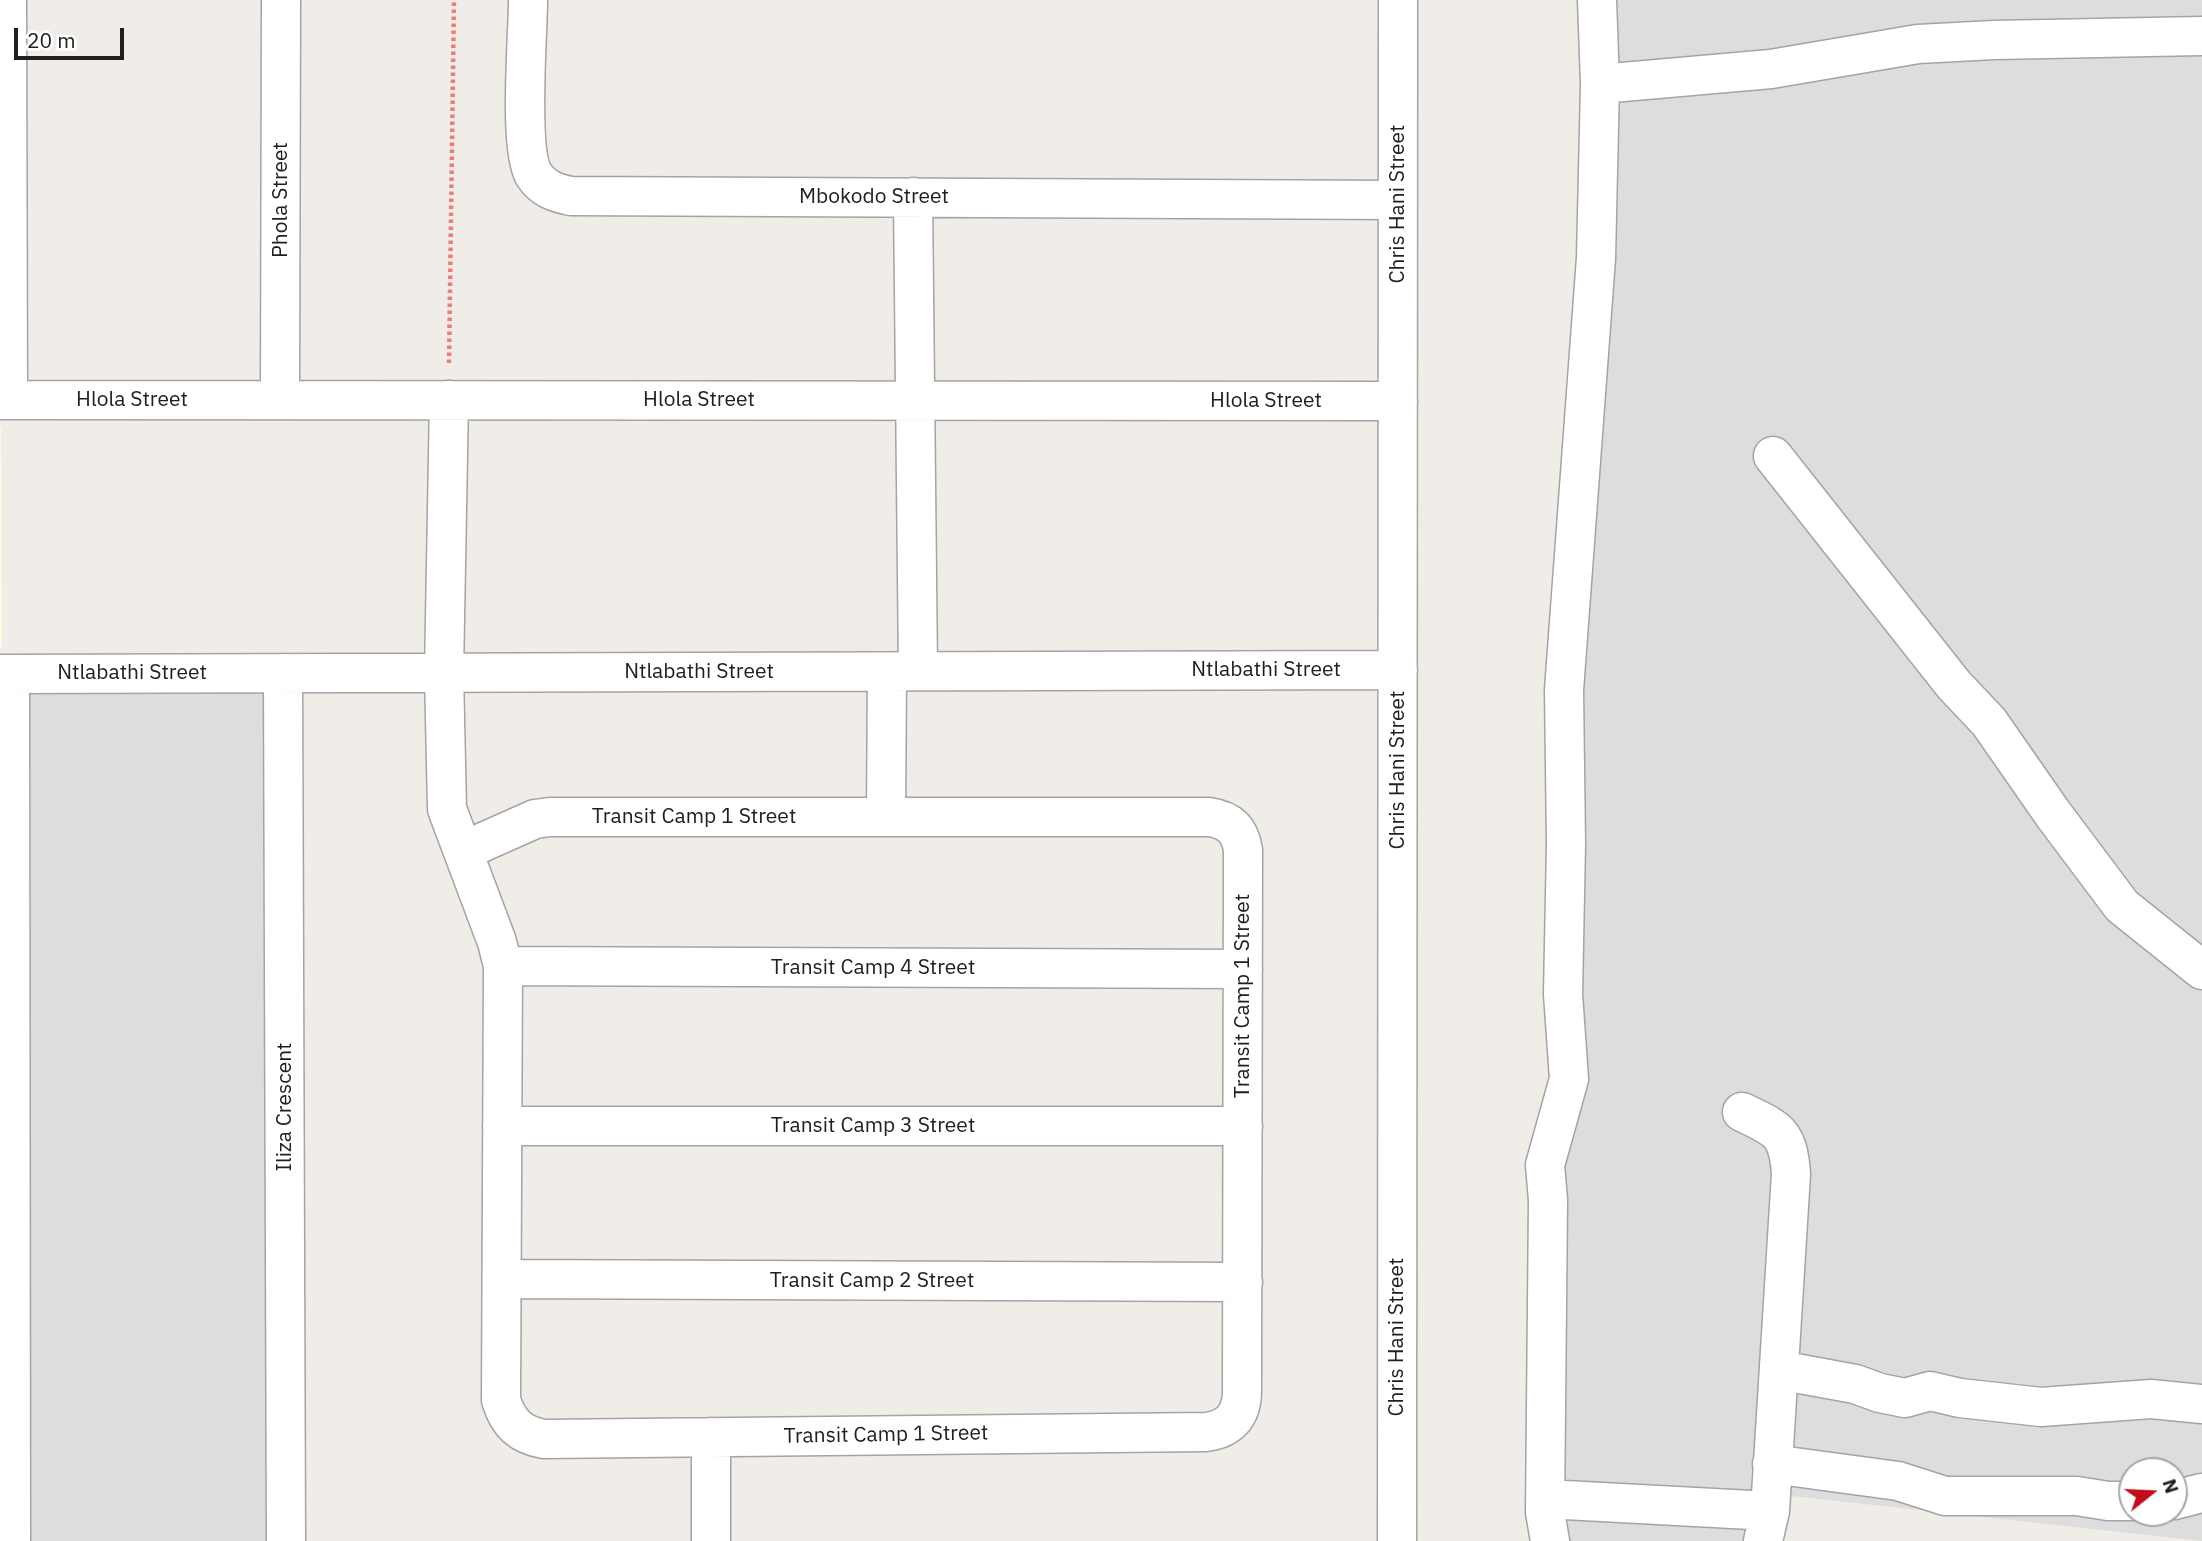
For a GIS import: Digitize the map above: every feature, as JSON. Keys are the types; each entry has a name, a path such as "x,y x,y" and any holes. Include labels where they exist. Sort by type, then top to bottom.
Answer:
{"street":[{"path":"4,400 7,0"},
{"name":"Phola Street","path":"280,400 281,0"},
{"name":"Mbokodo Street","path":"528,0 528,161 535,176 544,186 556,193 571,196 1398,200"},
{"name":"Chris Hani Street","path":"1397,1541 1398,0"},
{"path":"1550,1541 1546,1499 1548,1200 1545,1166 1569,1079 1563,994 1566,844 1564,690 1596,258 1600,84 1597,0"},
{"path":"1600,84 1771,69 1918,44 2202,36"},
{"path":"886,817 902,672 915,400 913,197"},
{"name":"Hlola Street","path":"4,400 1398,401"},
{"name":"Transit Camp 1 Street","path":"449,400 444,673 447,809 497,942 503,966 501,1400 505,1414 522,1433 544,1439 1216,1431 1237,1416 1242,1404 1243,850 1242,839 1236,829 1220,818 550,817 535,819 463,850"},
{"path":"1773,456 1954,685 1989,722 2122,906 2202,970"},
{"name":"Ntlabathi Street","path":"5,674 1398,670"},
{"name":"Iliza Crescent","path":"283,673 286,1541"},
{"path":"5,674 11,1541"},
{"name":"Transit Camp 4 Street","path":"503,966 1243,969"},
{"path":"1546,1499 1766,1526 1791,1174 1789,1150 1782,1134 1742,1112"},
{"name":"Transit Camp 3 Street","path":"502,1126 1243,1126"},
{"name":"Transit Camp 2 Street","path":"502,1279 1243,1282"},
{"path":"1779,1370 1855,1384 1905,1398 1930,1391 1960,1398 2041,1407 2151,1399 2202,1404"},
{"path":"711,1437 711,1541"},
{"path":"1772,1464 1898,1481 1945,1496 2077,1496 2118,1501"}],"path":[{"path":"449,400 454,0"}],"shaded area":[{"path":"1594,0 2202,0 2202,1541 1792,1496 1765,1505 1756,1541 1548,1541 1567,1077"},
{"path":"1,428 2,647 0,647"},
{"path":"285,671 290,1541 0,1541 0,672"}]}
